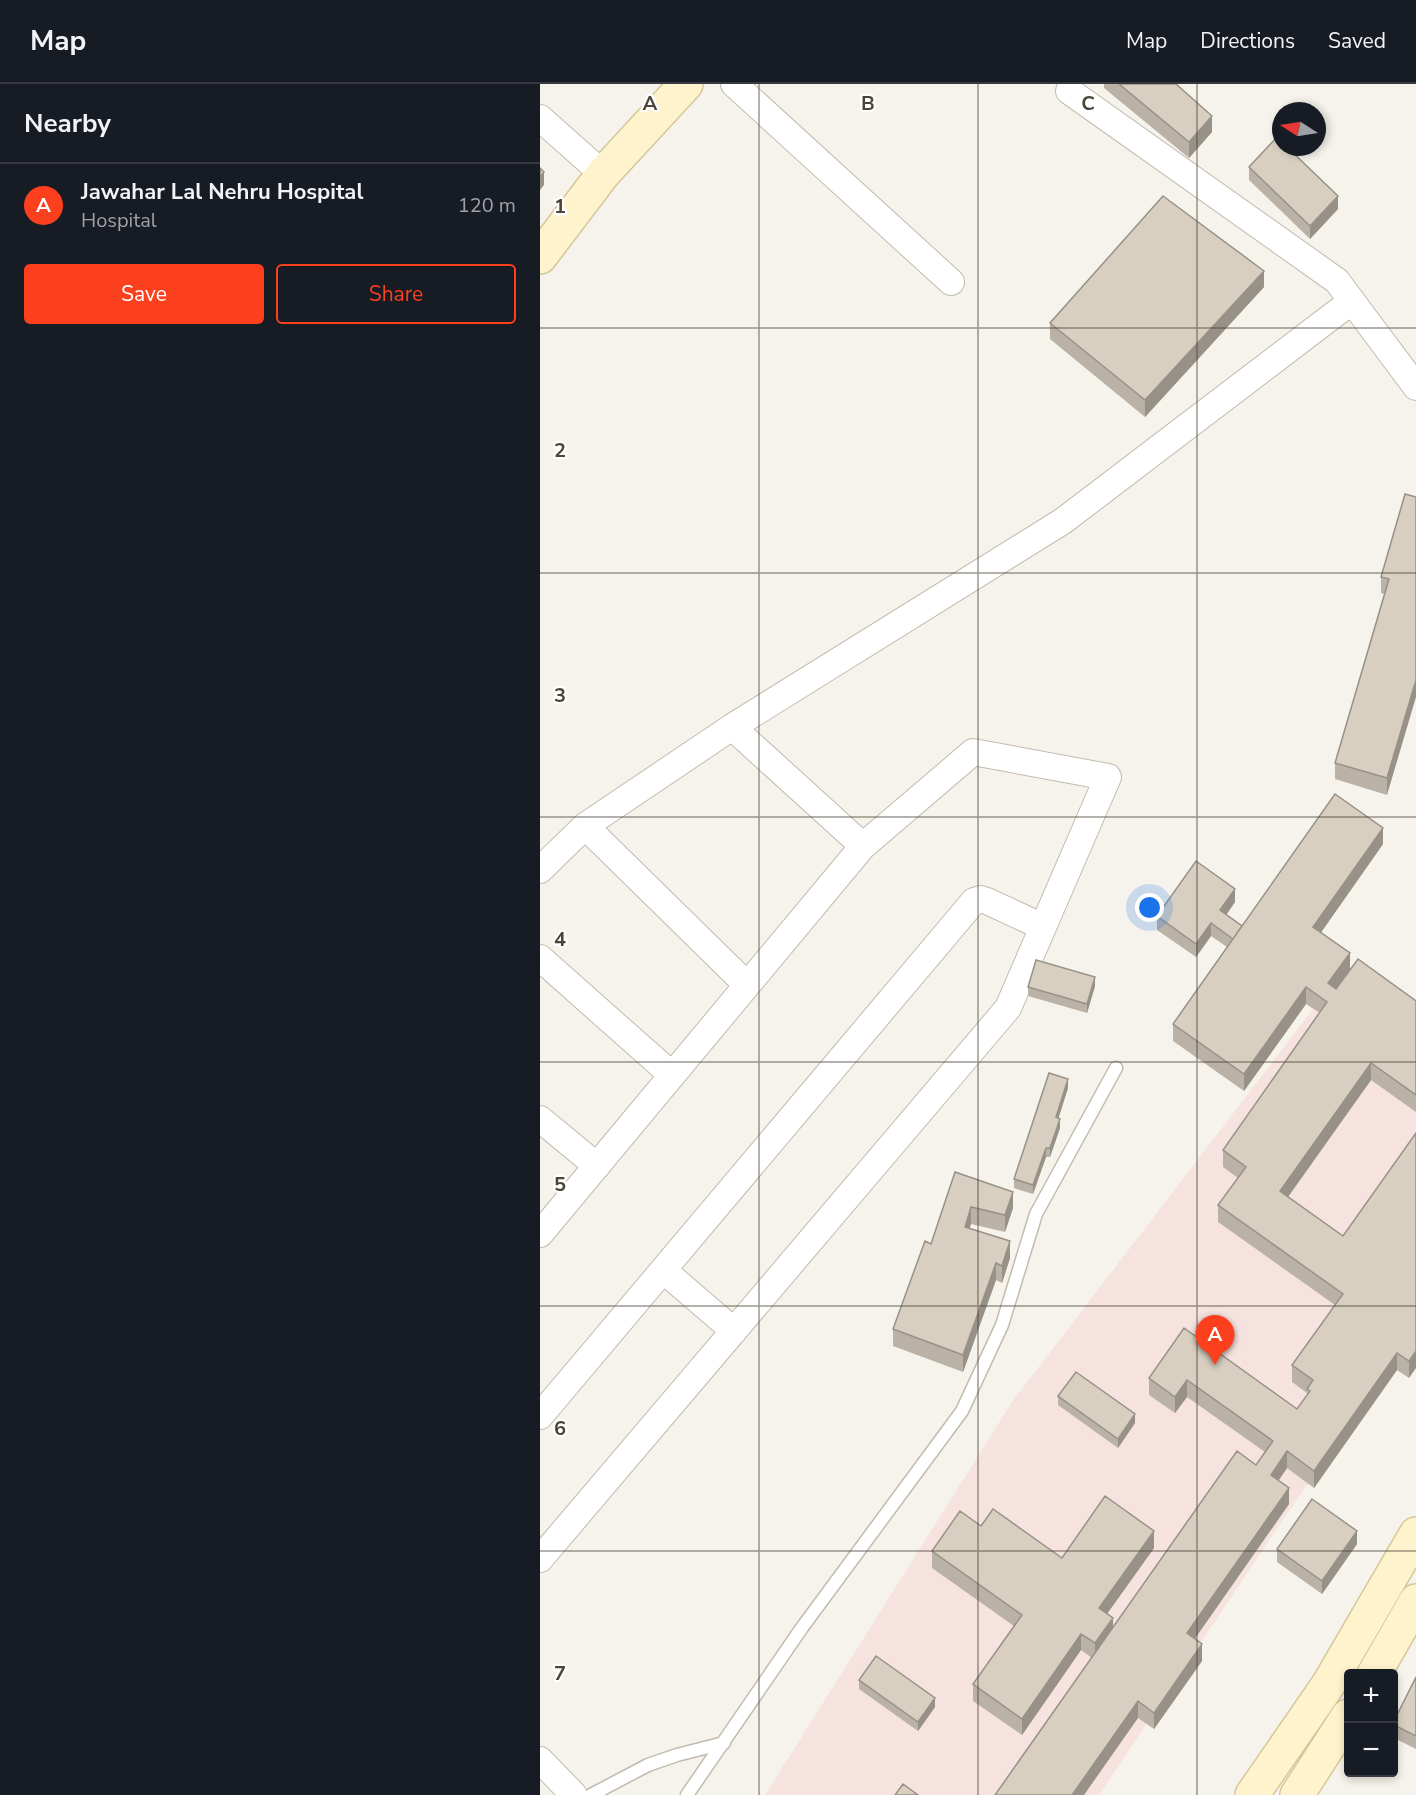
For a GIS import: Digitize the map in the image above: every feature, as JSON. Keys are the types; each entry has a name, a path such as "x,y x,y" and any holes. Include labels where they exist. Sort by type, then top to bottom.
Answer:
{"street":[{"path":"540,257 603,174 686,84"},
{"path":"734,84 951,282"},
{"path":"1069,91 1337,281 1416,387"},
{"path":"540,118 603,174"},
{"path":"540,870 585,826 732,727 1063,521 1352,301"},
{"path":"732,727 862,846"},
{"path":"540,1234 862,846 973,752 1108,777 1008,1008 540,1559"},
{"path":"585,826 747,985"},
{"path":"540,1416 974,901 981,899 987,901 1043,927"},
{"path":"540,958 672,1076"},
{"path":"540,1119 597,1166"},
{"path":"663,1270 734,1331"},
{"path":"1252,1795 1338,1691 1416,1534"},
{"path":"1377,1669 1416,1601"},
{"path":"1297,1795 1344,1722"},
{"path":"544,1773 574,1795"}],"lane":[{"path":"691,1792 801,1629 962,1411 1002,1325 1036,1214 1116,1068"},
{"path":"591,1795 648,1765 724,1743"}],"shaded area":[{"path":"1342,971 1416,1022 1416,1328 1280,1524 1099,1795 765,1795 1012,1402"}],"building":[{"path":"1119,84 1176,84 1212,116 1189,142"},
{"path":"1272,142 1272,156 1296,156 1338,196 1310,226 1249,167"},
{"path":"1163,196 1264,271 1145,400 1050,323"},
{"path":"1405,494 1416,497 1416,680 1387,778 1335,763 1389,579 1381,577"},
{"path":"1335,794 1383,828 1313,927 1350,953 1328,983 1336,989 1358,959 1416,1001 1416,1095 1371,1063 1280,1191 1343,1236 1416,1133 1416,1351 1409,1361 1397,1353 1314,1471 1287,1451 1271,1475 1289,1488 1187,1633 1202,1644 1154,1713 1138,1701 1072,1795 995,1795 1237,1451 1256,1465 1273,1441 1187,1380 1175,1397 1149,1378 1184,1328 1297,1409 1310,1391 1307,1389 1313,1380 1292,1365 1343,1294 1218,1205 1246,1167 1223,1150 1327,1002 1306,987 1244,1074 1173,1024"},
{"path":"1196,861 1235,889 1220,910 1242,926 1233,939 1211,923 1196,944 1157,916"},
{"path":"1036,960 1095,977 1087,1004 1028,987"},
{"path":"1049,1073 1068,1079 1056,1117 1060,1119 1050,1148 1046,1148 1033,1185 1014,1179"},
{"path":"955,1172 1013,1192 1005,1215 971,1207 965,1227 1010,1241 1002,1266 996,1263 963,1355 893,1329 925,1241 931,1244"},
{"path":"1076,1372 1135,1414 1118,1439 1058,1396"},
{"path":"1105,1496 1154,1531 1099,1608 1113,1618 1095,1643 1081,1634 1022,1719 973,1684 1022,1615 932,1551 960,1511 981,1526 993,1509 1062,1558"},
{"path":"1312,1499 1357,1531 1322,1581 1277,1549"},
{"path":"876,1656 935,1698 918,1722 859,1680"},
{"path":"1416,1677 1416,1736 1398,1727 1398,1713"},
{"path":"903,1784 918,1795 895,1795"}],"place":[{"name":"Jawahar Lal Nehru Hospital","path":"1215,1365"}]}
